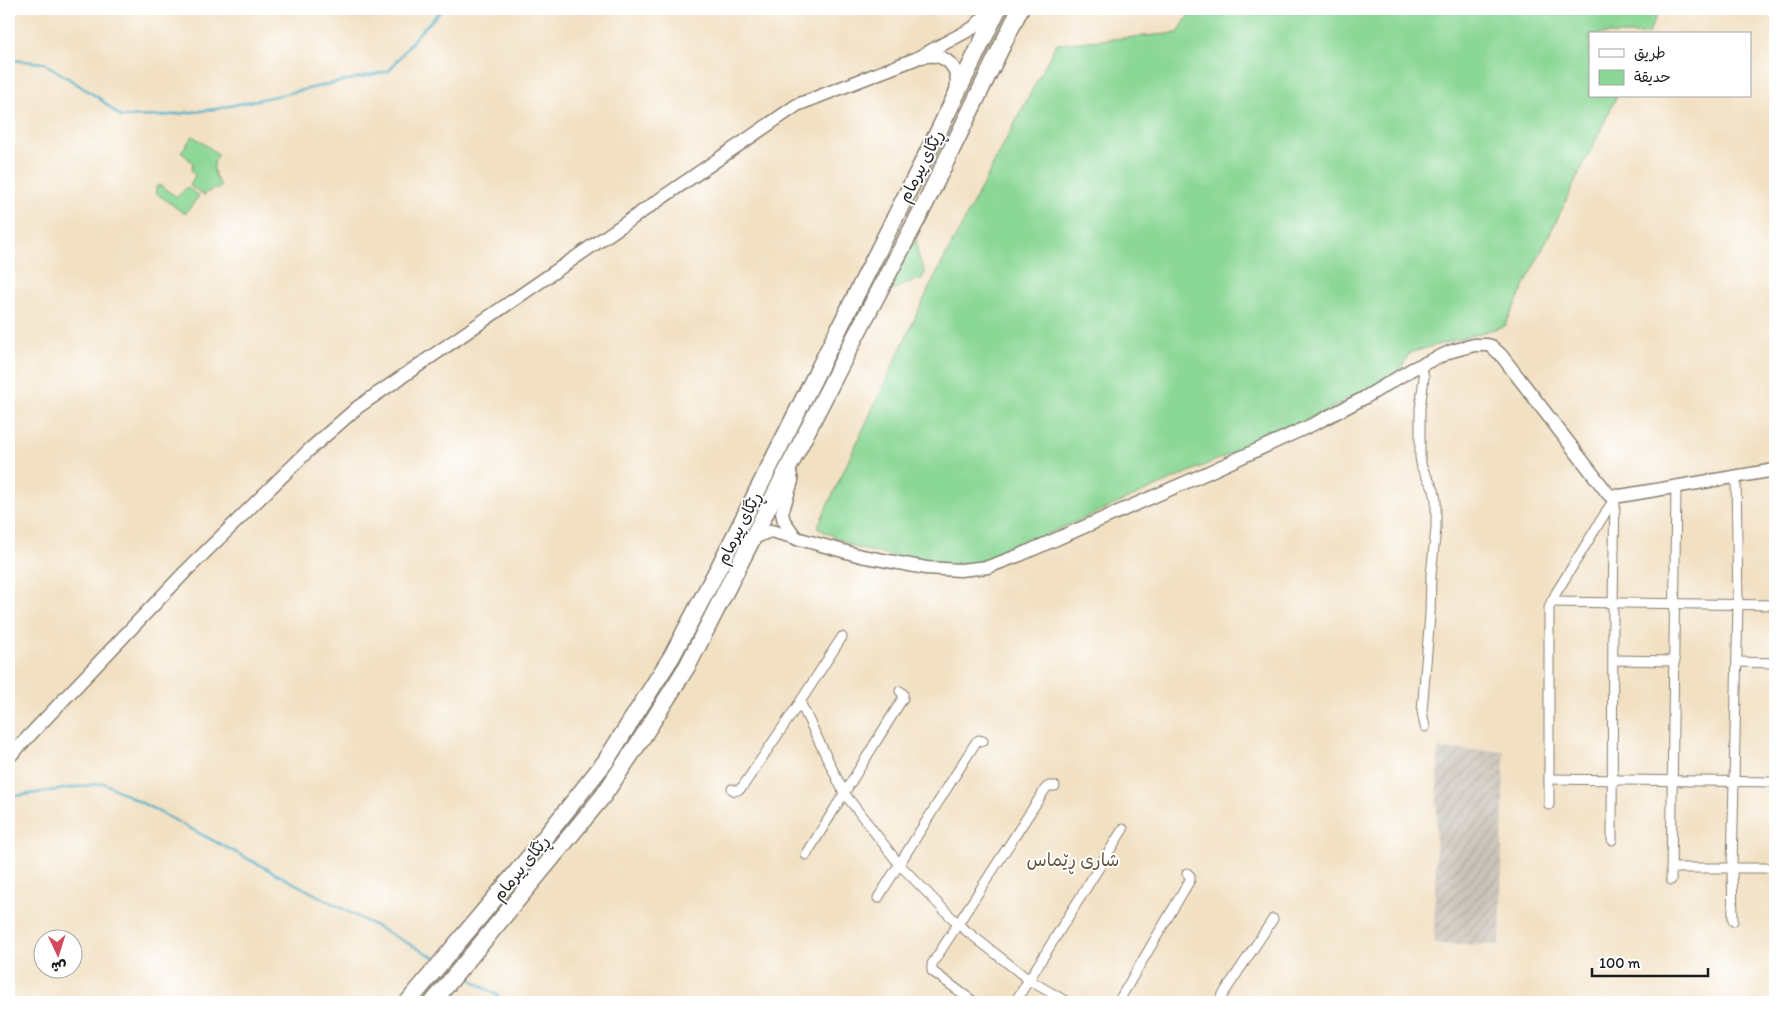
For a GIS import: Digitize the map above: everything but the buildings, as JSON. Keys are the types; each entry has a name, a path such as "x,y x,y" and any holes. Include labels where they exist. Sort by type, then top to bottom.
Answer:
{"highway":[{"name":"ڕێگای پیرمام","path":"408,1002 576,800 605,762 653,688 721,563 998,9"},
{"name":"ڕێگای پیرمام","path":"433,1002 603,796 688,665 854,337 905,244 1020,9"},
{"path":"884,240 905,244"}],"street":[{"path":"915,59 973,28 992,9"},
{"path":"9,757 185,572 310,450 358,407 797,105 928,55 946,59 952,66 958,83 954,100"},
{"path":"752,539 772,531 861,556 926,568 960,570 988,567 1020,555 1198,477 1316,423 1364,398 1420,365 1468,346 1492,346 1501,355 1605,492 1615,496 1775,470"},
{"path":"1420,365 1424,377 1420,408 1420,457 1422,468 1434,492 1436,528 1423,685 1422,711 1425,727"},
{"path":"789,468 792,481 782,513 784,521 797,539"},
{"path":"1733,921 1732,868 1738,604 1736,477"},
{"path":"1671,880 1676,487"},
{"path":"1549,805 1549,614 1551,602 1615,496"},
{"path":"1612,840 1615,496"},
{"path":"1551,602 1775,605"},
{"path":"732,789 735,791 743,786 842,637"},
{"path":"1614,660 1675,661"},
{"path":"1737,662 1775,663"},
{"path":"806,855 903,698 900,690"},
{"path":"800,702 844,793 899,864 958,925 1028,980 1067,1002"},
{"path":"878,898 976,742 979,740 983,742"},
{"path":"1549,779 1775,782"},
{"path":"974,1002 932,971 932,964 1046,788 1055,786"},
{"path":"1015,1002 1123,829"},
{"path":"1671,868 1775,868"},
{"path":"1118,1002 1190,880 1190,876 1187,873"},
{"path":"1218,1002 1273,919"}],"shaded area":[{"path":"1438,749 1504,751 1500,945 1434,944"}],"green space":[{"path":"1192,9 1660,9 1649,32 1589,32 1589,98 1616,98 1505,326 1409,353 1401,370 1321,414 1005,553 976,563 952,564 909,559 857,548 817,528 929,288 1056,44 1178,33"},
{"path":"193,136 218,154 214,162 214,170 221,186 218,190 214,188 204,195 190,186 195,175 191,170 193,165 181,152"},
{"path":"159,185 177,197 187,187 199,196 185,214 156,193 156,187"},
{"path":"916,238 918,255 925,273 921,280 914,280 888,292"}],"waterway":[{"path":"9,60 44,63 99,98 121,117 162,116 216,109 389,71 417,35 443,9"},
{"path":"9,797 104,783 434,957"},
{"path":"464,975 508,1002"}],"district":[{"name":"شاری ڕێماس","path":"1073,860"}]}
